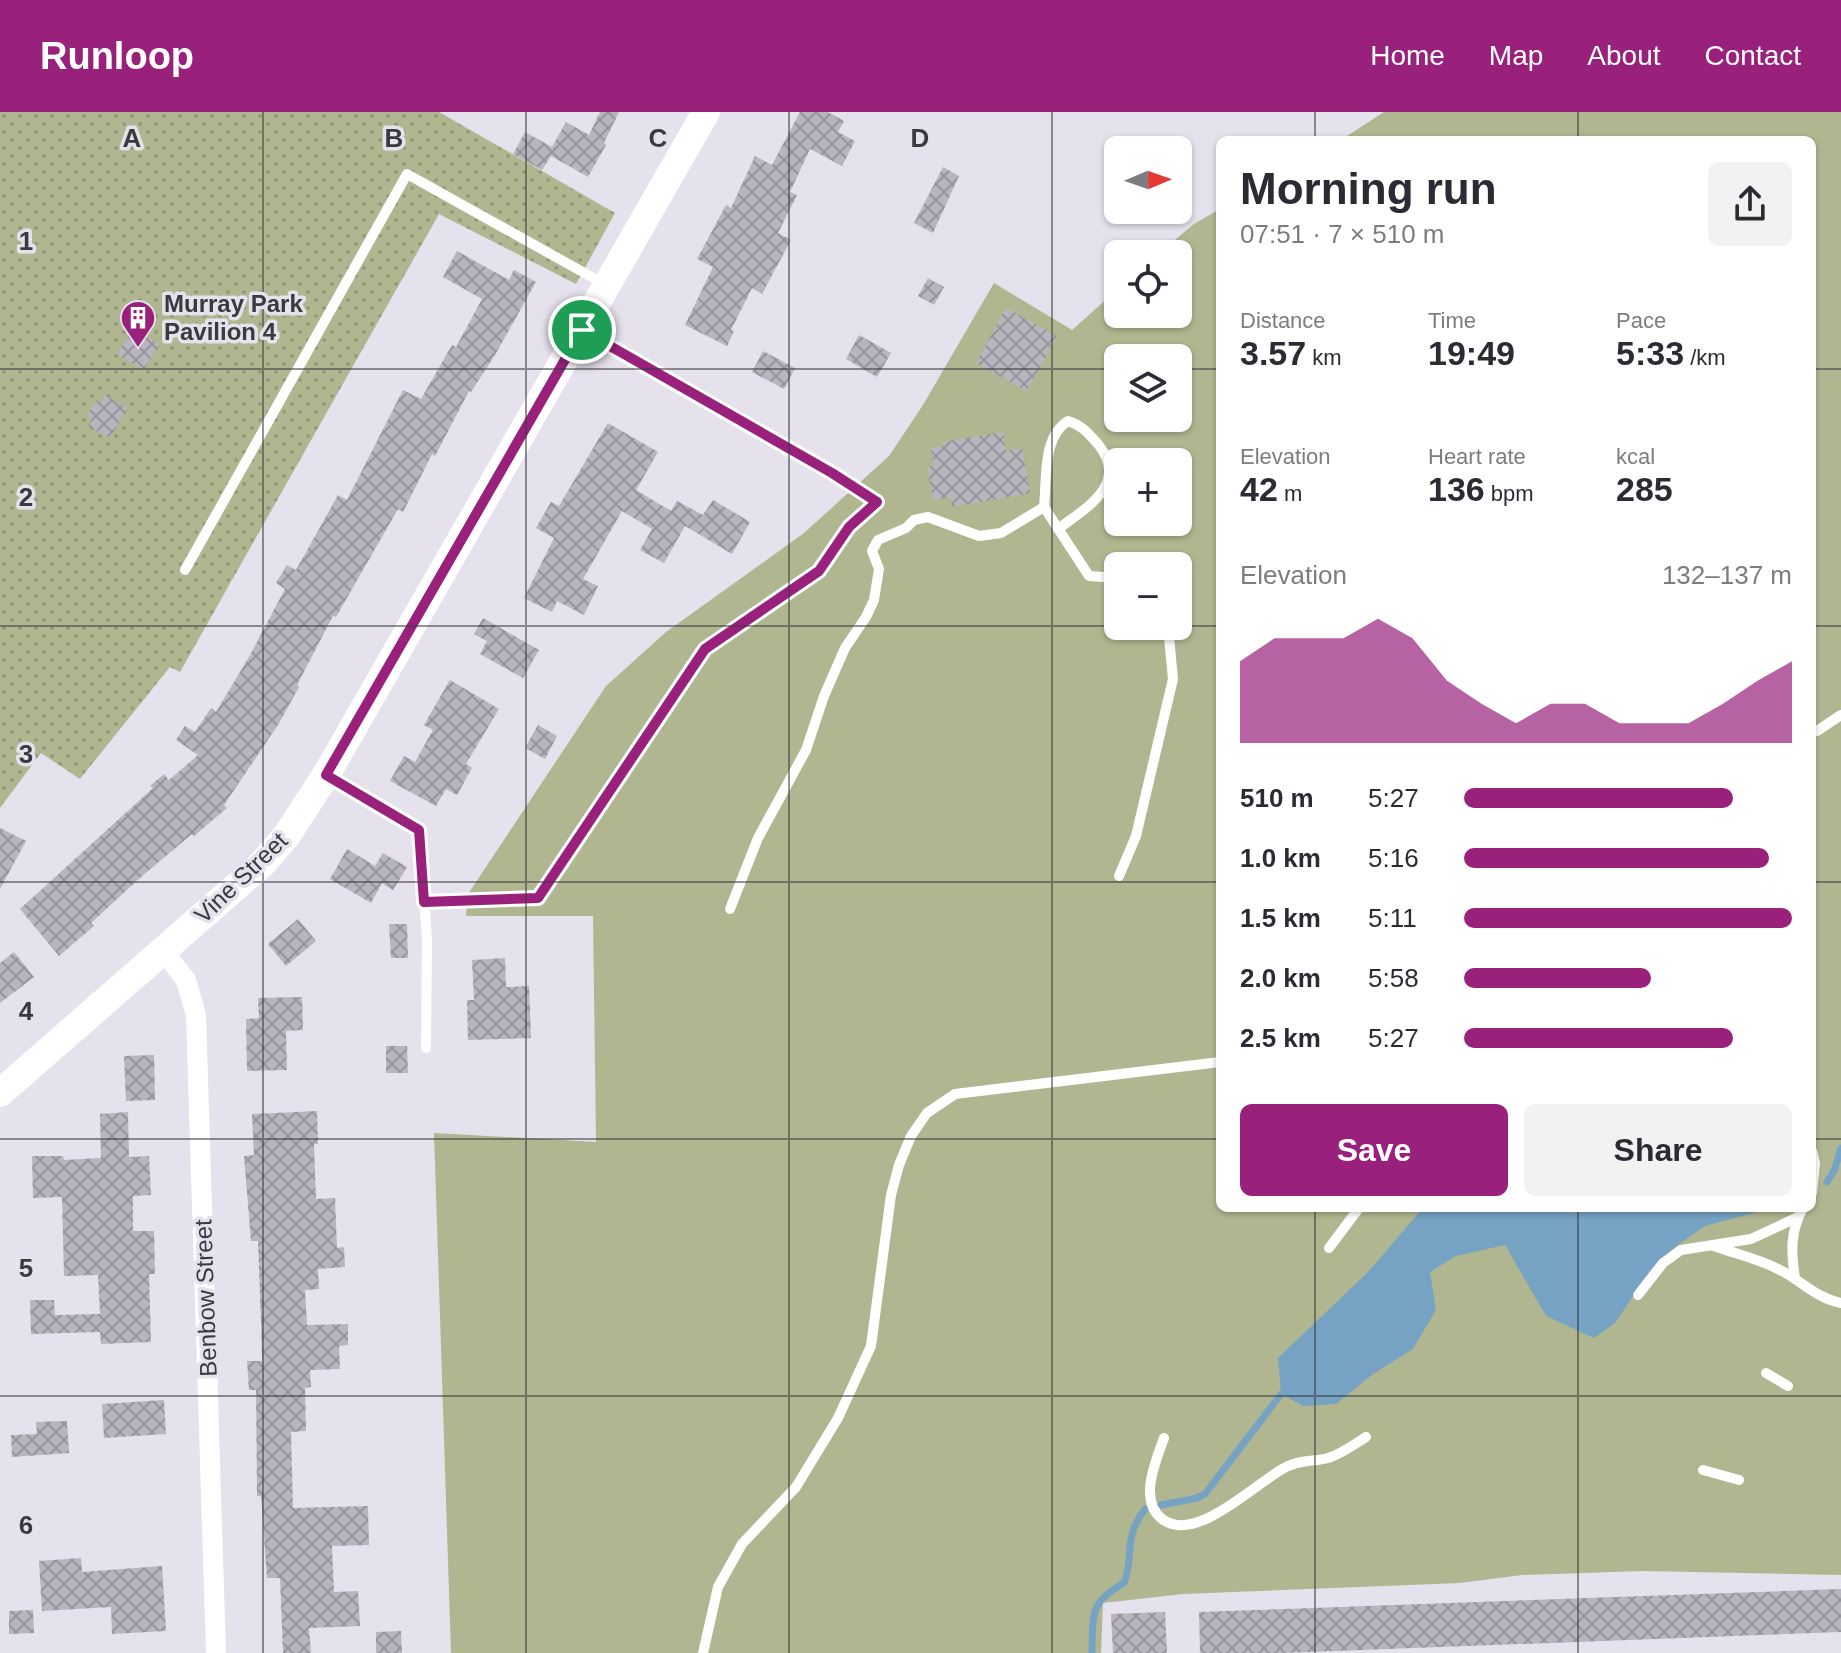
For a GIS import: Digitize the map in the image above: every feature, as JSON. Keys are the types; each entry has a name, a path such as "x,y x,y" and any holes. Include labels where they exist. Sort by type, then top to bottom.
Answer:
{"street":[{"name":"Vine Street","path":"0,1093 262,864 287,835 326,775 706,112"},
{"name":"Benbow Street","path":"164,952 186,980 196,1015 216,1653"}],"lane":[{"path":"185,570 407,174 608,286"},
{"path":"424,902 538,898 705,649 819,571 849,527 877,502 582,330"},
{"path":"1058,529 1105,490 1110,474 1102,450 1081,425 1068,421 1059,427 1051,440 1044,507 1058,529 1089,576 1104,577"},
{"path":"730,909 758,838 806,750 824,696 845,648 874,600 879,569 872,551 878,540 896,534 914,520 928,517 979,536 1001,533 1044,507"},
{"path":"1119,876 1136,836 1173,679 1169,640"},
{"path":"1816,730 1841,715"},
{"path":"326,775 419,830 427,939 426,1048"},
{"path":"703,1653 718,1587 742,1544 796,1487 838,1418 871,1346 895,1180 911,1136 927,1113 955,1094 1216,1062"},
{"path":"1329,1248 1356,1212"},
{"path":"1638,1295 1663,1263 1681,1250 1751,1239 1801,1213"},
{"path":"1795,1278 1790,1249 1801,1213"},
{"path":"1712,1246 1777,1268 1810,1291 1841,1303"},
{"path":"1766,1373 1788,1386"},
{"path":"1164,1438 1149,1492 1156,1513 1166,1522 1189,1526 1216,1514 1284,1468 1303,1460 1327,1458 1366,1437"},
{"path":"1703,1470 1739,1480"}],"green space":[{"path":"0,112 439,112 615,213 576,284 439,214 180,672 170,667 80,779 41,753 0,808"},
{"path":"1384,112 1841,112 1841,1575 1642,1571 1522,1575 1460,1583 1183,1594 1103,1603 1101,1653 451,1653 434,1133 596,1142 593,916 466,916 468,894 606,686 666,632 804,533 889,456 923,405 994,283 1072,330 1104,301 1104,328 1192,328 1192,240 1175,240 1216,211 1216,1212 1816,1212 1816,136 1347,136"}],"water":[{"path":"1420,1212 1757,1212 1705,1226 1672,1249 1640,1286 1615,1323 1594,1338 1546,1316 1505,1245 1456,1256 1430,1272 1436,1310 1413,1349 1373,1374 1336,1404 1303,1406 1281,1394 1278,1358 1368,1272"}],"building":[{"path":"600,112 619,112 604,143 606,145 588,177 551,156 542,170 513,154 525,132 552,147 566,122 589,135"},
{"path":"800,112 828,112 844,121 838,132 855,141 842,166 810,149 790,192 797,195 778,233 791,240 762,294 752,288 731,330 734,331 727,346 685,325 713,267 697,259 726,205 731,208 755,156 772,165"},
{"path":"943,167 959,176 933,233 914,223"},
{"path":"457,251 509,280 514,270 536,282 495,355 469,391 435,456 432,454 403,512 398,509 336,617 333,616 297,685 299,687 278,725 224,805 227,808 141,877 91,923 94,926 59,956 20,909 153,788 150,786 164,774 169,780 198,755 176,740 185,726 195,732 211,708 216,712 285,589 276,583 287,565 296,570 338,495 347,500 403,390 421,399 452,345 456,347 482,299 443,277"},
{"path":"928,278 944,287 934,305 918,296"},
{"path":"1006,308 1057,336 1027,391 976,363"},
{"name":"Murray Park Pavilion 4","path":"133,328 159,344 144,370 117,354"},
{"path":"859,335 891,353 877,377 846,359"},
{"path":"763,351 795,368 784,389 752,372"},
{"path":"105,395 127,408 110,438 88,426 92,419 87,416 96,400 101,403"},
{"path":"608,423 658,452 636,490 671,511 677,501 703,515 713,500 750,522 732,554 685,526 664,563 640,550 652,529 622,511 583,579 598,586 584,615 557,601 552,612 524,598 554,538 536,528 551,502 559,506"},
{"path":"1003,432 1006,451 1022,448 1030,493 952,507 951,497 933,500 927,467 934,466 931,448 943,446 943,442"},
{"path":"483,618 539,650 523,678 480,654 487,641 474,634"},
{"path":"450,680 499,709 466,764 472,768 457,795 446,789 436,806 390,781 404,756 415,762 433,730 424,725"},
{"path":"538,725 557,736 545,759 525,748"},
{"path":"0,828 26,841 0,889"},
{"path":"347,849 375,866 383,853 407,867 393,890 382,883 371,903 330,879"},
{"path":"298,919 316,941 286,966 268,944"},
{"path":"389,924 407,924 408,958 391,958"},
{"path":"14,952 34,977 0,1003 0,963"},
{"path":"505,958 506,987 529,986 531,1038 468,1040 467,1000 474,1000 472,960"},
{"path":"302,997 303,1030 286,1031 287,1070 247,1071 246,1019 259,1018 258,998"},
{"path":"386,1046 407,1046 408,1073 386,1073"},
{"path":"154,1055 155,1100 126,1101 124,1056"},
{"path":"317,1111 318,1144 314,1144 316,1199 335,1198 337,1248 344,1247 345,1267 318,1269 319,1289 305,1290 307,1325 348,1324 348,1345 339,1346 340,1369 310,1370 311,1387 305,1388 306,1431 291,1432 293,1508 368,1506 369,1545 332,1546 334,1592 358,1591 360,1626 309,1628 311,1653 283,1653 280,1578 267,1578 261,1496 257,1496 256,1390 249,1390 247,1361 262,1361 258,1241 251,1241 244,1156 254,1155 252,1114"},
{"path":"128,1112 129,1157 149,1156 151,1195 133,1196 133,1231 154,1231 155,1274 149,1274 151,1342 101,1344 100,1332 31,1334 30,1300 54,1300 55,1315 100,1314 98,1275 64,1276 62,1197 33,1198 32,1156 63,1156 64,1160 101,1158 100,1114"},
{"path":"164,1400 166,1434 104,1438 102,1404"},
{"path":"67,1421 69,1453 12,1457 11,1435 37,1434 36,1422"},
{"path":"81,1558 82,1572 162,1566 166,1631 112,1634 111,1607 42,1611 39,1561"},
{"path":"1841,1589 1841,1632 1282,1653 1200,1653 1199,1612"},
{"path":"33,1610 34,1633 9,1634 9,1611"},
{"path":"1165,1612 1167,1653 1113,1653 1111,1614"},
{"path":"401,1631 402,1653 376,1653 376,1632"}],"waterway":[{"path":"1827,1182 1835,1169 1841,1148"},
{"path":"1161,1505 1205,1494 1281,1394"},
{"path":"1092,1653 1095,1611 1104,1597 1124,1583 1131,1538 1145,1509"}],"place":[{"name":"Murray Park Pavilion 4","path":"138,349"}],"route":[{"path":"582,330 877,502 849,527 819,571 705,649 538,898 424,902 419,830 326,775 582,330"}]}
